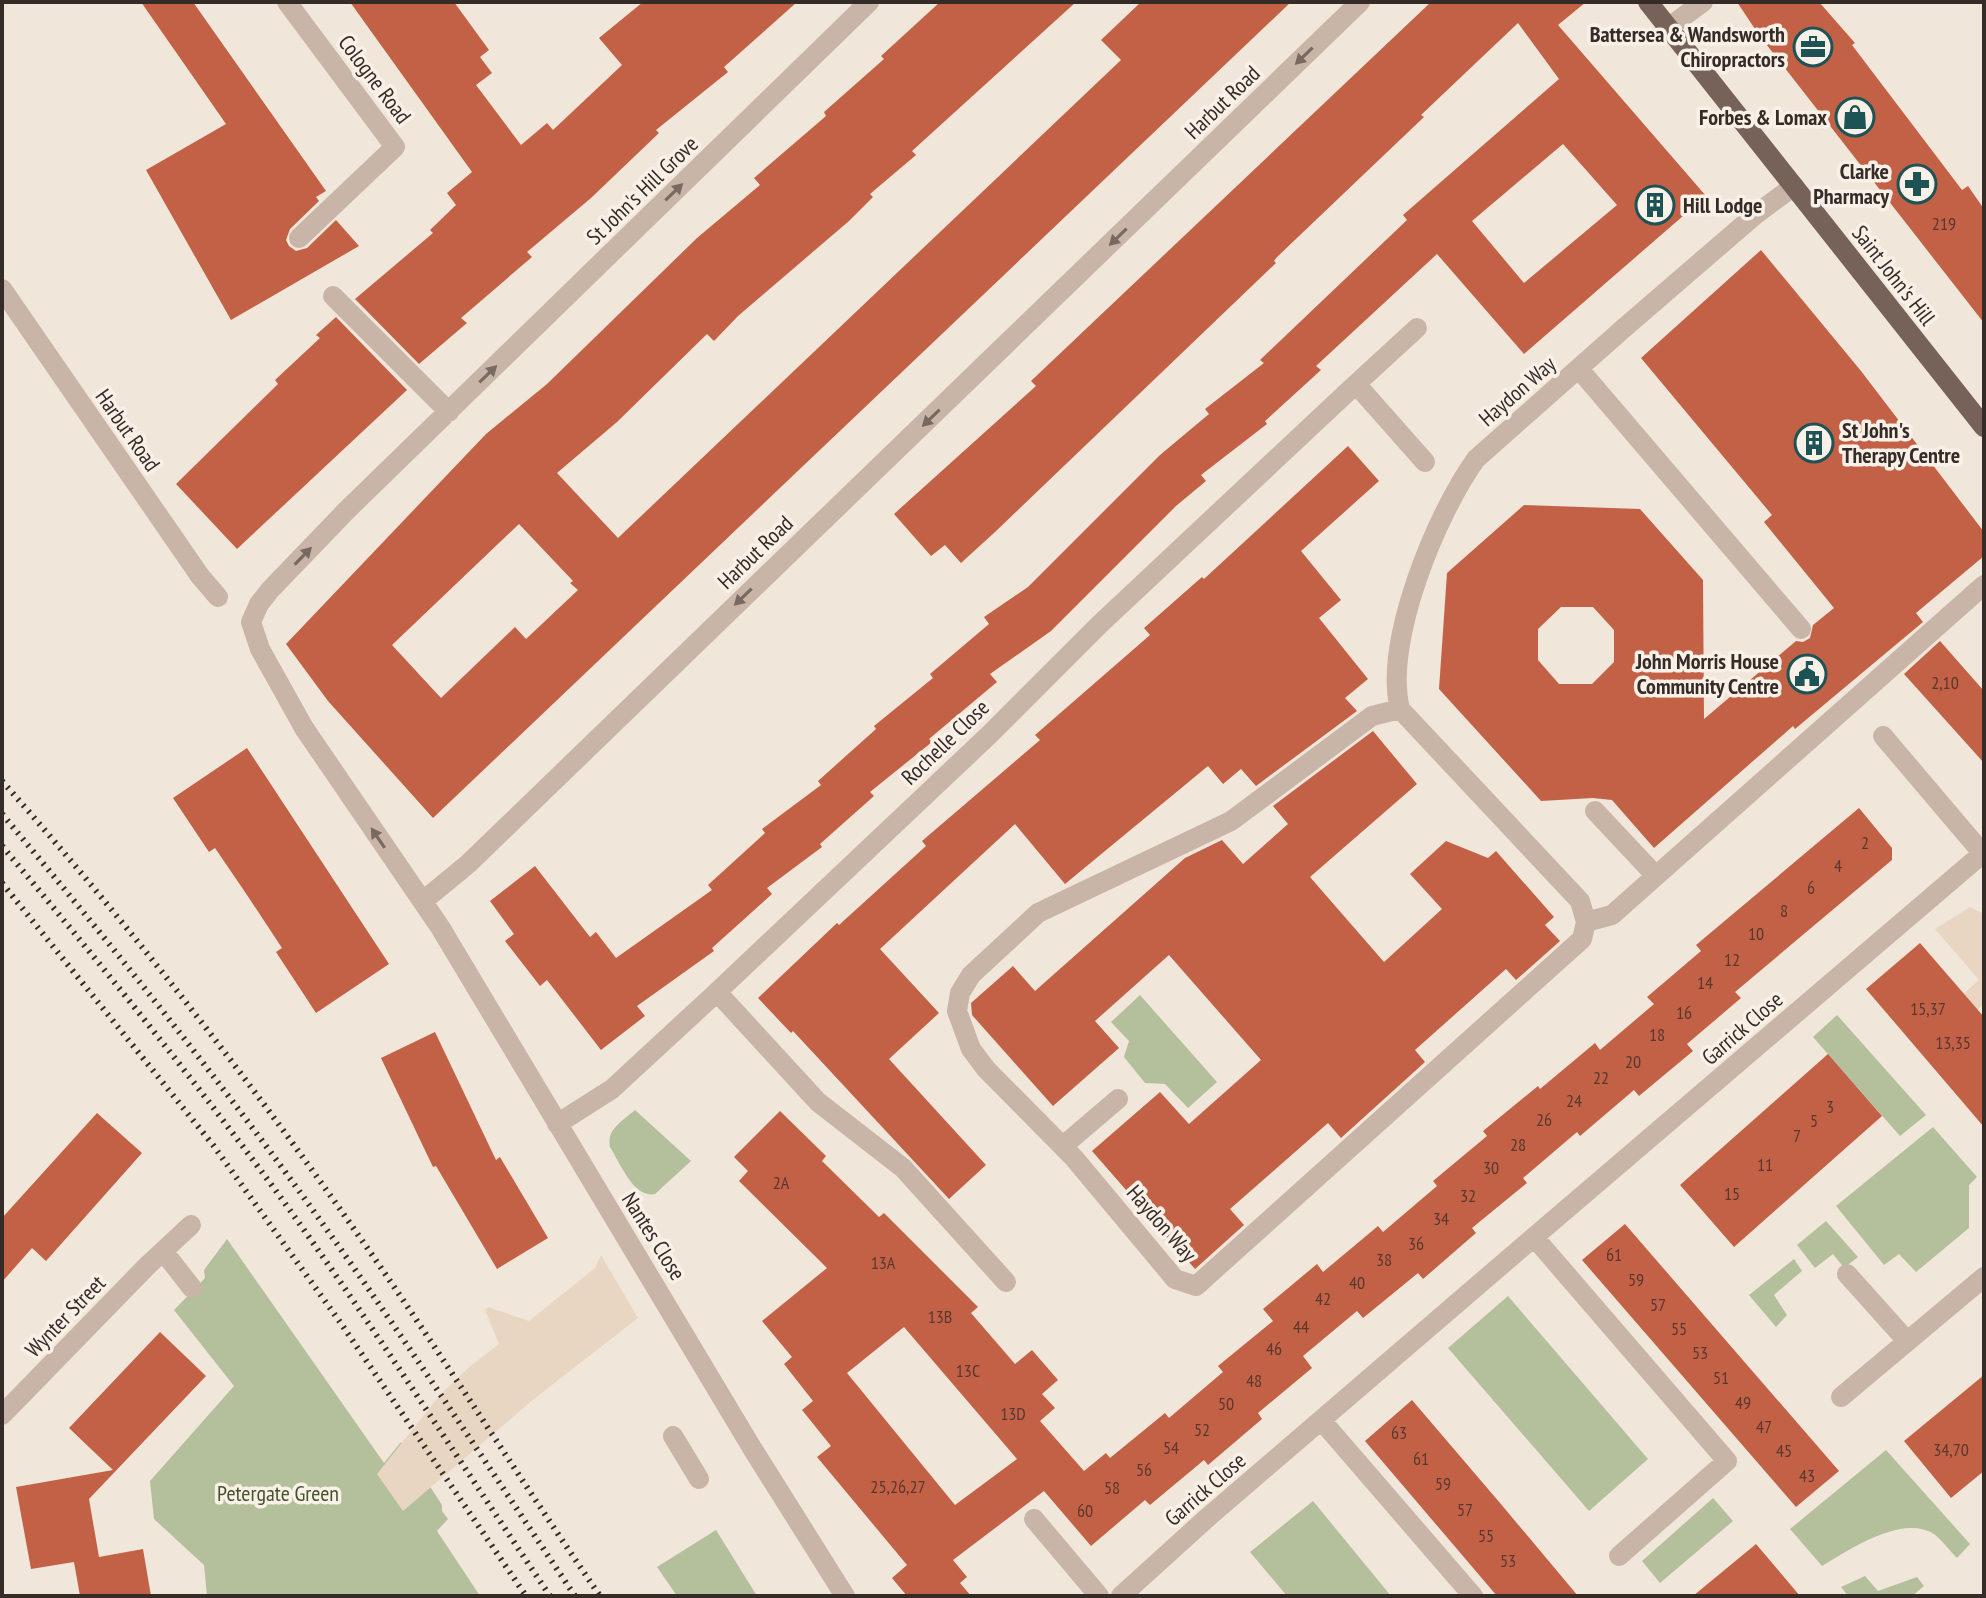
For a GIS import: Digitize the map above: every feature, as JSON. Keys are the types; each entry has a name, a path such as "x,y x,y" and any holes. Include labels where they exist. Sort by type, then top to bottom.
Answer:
{"main road":[{"name":"Saint John's Hill","path":"1648,2 1984,427"}],"street":[{"name":"Cologne Road","path":"287,2 395,147 299,238"},
{"name":"St John's Hill Grove","path":"423,901 304,728 260,649 254,634 253,615 270,590 869,2"},
{"name":"Harbut Road","path":"423,901 468,864 1360,2"},
{"path":"1668,28 1703,2"},
{"name":"Haydon Way","path":"1586,922 1582,939 1196,1286 1175,1279 1063,1146 986,1069 971,1049 957,1011 960,993 971,975 1038,913 1231,821 1372,716 1400,709 1396,693 1402,625 1414,584 1463,477 1476,459 1731,236 1794,186"},
{"name":"Harbut Road","path":"2,289 200,576 218,597"},
{"path":"333,296 449,412"},
{"name":"Rochelle Close","path":"557,1124 612,1089 717,992 989,735 1100,624 1417,328"},
{"path":"1579,369 1801,629"},
{"path":"1356,384 1425,462"},
{"path":"1400,709 1580,901 1586,922 1612,915 1984,585"},
{"name":"Garrick Close","path":"1121,1596 1207,1518 1983,854 1883,736"},
{"path":"1595,811 1656,876"},
{"name":"Nantes Close","path":"423,901 845,1596"},
{"path":"717,992 818,1102 903,1168 1006,1282"},
{"path":"1063,1146 1118,1099"},
{"name":"Wynter Street","path":"2,1415 191,1225"},
{"path":"1534,1237 1727,1461 1619,1556"},
{"path":"163,1251 192,1288"},
{"path":"1847,1274 1907,1341"},
{"path":"1841,1397 1984,1277"},
{"path":"1322,1421 1473,1596"},
{"path":"673,1436 699,1479"},
{"path":"1034,1519 1099,1596"}],"green space":[{"path":"1140,995 1217,1082 1188,1108 1165,1084 1145,1083 1124,1057 1129,1041 1111,1022"},
{"path":"1837,1015 1926,1115 1900,1136 1813,1037"},
{"path":"635,1110 691,1161 655,1194 647,1194 634,1186 610,1147 613,1130"},
{"path":"1933,1127 1977,1177 1969,1185 1969,1228 1916,1272 1899,1254 1884,1265 1836,1206"},
{"path":"1826,1221 1858,1257 1844,1268 1833,1254 1815,1268 1797,1245"},
{"name":"Petergate Green","path":"227,1239 384,1463 401,1442 448,1519 437,1531 480,1596 207,1596 204,1565 154,1519 150,1481 234,1386 174,1310 205,1278 204,1270"},
{"path":"1794,1259 1802,1271 1774,1295 1787,1315 1776,1327 1749,1295"},
{"path":"1508,1296 1648,1459 1589,1511 1448,1348"},
{"path":"1886,1450 1970,1544 1957,1558 1934,1534 1907,1528 1876,1536 1822,1566 1790,1529"},
{"path":"1713,1498 1733,1521 1660,1583 1642,1561"},
{"path":"1313,1501 1391,1596 1287,1596 1250,1552"},
{"path":"716,1530 757,1596 677,1596 657,1567"},
{"path":"1865,1576 1878,1591 1917,1577 1924,1586 1912,1596 1848,1596 1841,1587"}],"shaded area":[{"path":"1970,907 1984,914 1984,1004 1977,1010 1963,994 1979,980 1935,929"},
{"path":"601,1255 638,1318 534,1399 403,1511 377,1474 440,1395 499,1344 485,1310 488,1307 529,1321 595,1268"}],"building":[{"path":"141,2 193,2 326,191 316,197 319,201 290,229 286,240 289,246 296,251 307,248 336,220 359,246 231,320 146,170 226,124"},
{"path":"350,2 454,2 489,50 480,57 492,73 476,85 521,145 547,123 553,130 622,65 599,38 643,2 797,2 724,67 728,72 656,130 659,133 591,198 527,252 532,257 461,318 467,323 419,364 355,299 433,233 430,230 456,205 447,193 472,172"},
{"path":"940,2 1076,2 912,151 916,155 870,194 873,197 849,221 738,316 714,341 707,334 617,422 557,473 618,538 1121,60 1101,40 1141,2 1291,2 433,818 328,701 286,644 486,434 547,384 697,238 760,185 754,178 826,116 824,112 884,59 881,56","holes":["519,524 573,581 570,583 578,590 526,639 515,627 441,698 392,645"]},
{"path":"1431,2 1586,2 1558,25 1706,196 1524,354 1437,254 1316,366 1321,370 1265,421 1267,424 1201,475 1206,481 1176,506 1051,631 990,674 997,682 929,739 932,742 870,792 874,796 820,844 822,847 767,888 772,894 712,948 714,951 637,1006 645,1016 601,1050 547,980 540,986 505,941 514,934 490,901 535,866 590,937 596,932 616,958 712,890 708,885 765,833 762,829 821,785 818,781 876,729 874,726 933,678 930,674 989,624 984,617 1028,587 1160,455 1209,414 1205,409 1264,363 1260,360 1407,220 1403,215 1559,79 1518,23 1277,257 1276,263 961,563 945,545 931,556 894,514 1036,386 1031,381","holes":["1563,144 1617,205 1524,283 1472,221"]},
{"path":"1737,2 1819,2 1855,43 1852,45 1962,190 1968,186 1984,209 1984,323 1759,35"},
{"path":"1761,250 1861,371 1984,532 1984,556 1916,613 1923,622 1795,729 1793,726 1654,848 1612,800 1541,801 1439,689 1447,573 1524,505 1640,509 1703,580 1704,719 1796,641 1803,642 1810,638 1813,625 1834,608 1764,522 1772,515 1641,358","holes":["1561,607 1593,607 1614,630 1614,662 1592,684 1559,684 1538,660 1538,629"]},
{"path":"336,317 407,390 237,549 176,484 278,384 275,380 320,338 316,335"},
{"path":"1348,446 1379,481 1301,551 1341,600 1319,618 1368,679 1345,698 1357,711 1256,786 1241,769 1223,784 1208,766 1065,884 1015,824 880,949 939,1013 889,1059 986,1165 949,1199 793,1031 791,1033 758,998 837,923 839,925 926,846 922,841 1040,740 1035,735 1150,635 1144,628 1202,577 1204,579"},
{"path":"1940,641 1984,691 1984,763 1904,674"},
{"path":"1373,731 1417,784 1310,877 1384,962 1442,909 1410,874 1446,841 1488,858 1496,851 1554,917 1545,925 1560,941 1516,980 1506,969 1415,1050 1425,1062 1341,1138 1328,1123 1230,1209 1244,1225 1195,1269 1092,1151 1160,1092 1189,1124 1261,1060 1169,955 1095,1021 1119,1048 1053,1106 972,1015 971,1003 1013,966 1035,991 1185,858 1222,840 1243,864 1288,824 1273,806"},
{"path":"247,748 389,964 316,1013 276,952 282,948 247,895 215,848 209,852 173,798"},
{"path":"1859,808 1892,848 1892,860 1735,992 1741,998 1687,1044 1693,1051 1639,1096 1634,1090 1580,1136 1577,1132 1523,1178 1527,1183 1472,1228 1476,1233 1423,1279 1418,1273 1363,1318 1357,1311 1303,1356 1312,1368 1258,1413 1262,1419 1208,1465 1204,1460 1150,1505 1145,1500 1091,1546 1044,1491 953,1560 967,1577 960,1583 971,1596 907,1596 892,1578 907,1565 817,1457 831,1446 802,1410 813,1401 784,1364 792,1357 762,1321 827,1268 739,1181 748,1171 734,1157 780,1111 826,1156 822,1161 879,1217 884,1213 978,1307 971,1313 1015,1364 1032,1350 1058,1380 1042,1394 1055,1408 1040,1421 1084,1471 1106,1453 1110,1458 1165,1413 1169,1418 1223,1372 1218,1366 1273,1321 1263,1309 1317,1264 1323,1272 1378,1226 1383,1232 1437,1186 1433,1181 1487,1136 1483,1131 1595,1043 1600,1050 1654,1004 1647,997 1701,951 1696,945","holes":["904,1327 1017,1459 955,1505 847,1373"]},
{"path":"1920,943 1984,1017 1984,1127 1866,989"},
{"path":"435,1032 496,1160 500,1157 548,1238 497,1269 436,1166 433,1167 381,1058"},
{"path":"1828,1054 1882,1116 1734,1247 1680,1185"},
{"path":"97,1113 142,1153 46,1261 32,1248 2,1282 2,1218"},
{"path":"1625,1224 1839,1471 1796,1507 1582,1260"},
{"path":"160,1332 206,1376 89,1499 99,1557 143,1549 151,1596 80,1596 74,1562 31,1569 16,1487 113,1470 69,1428"},
{"path":"1984,1375 1984,1471 1951,1498 1904,1441"},
{"path":"1412,1400 1578,1596 1497,1596 1365,1441"},
{"path":"1756,1544 1800,1596 1693,1596"}],"railway":[{"path":"2,781 143,948 276,1121 391,1283 600,1596"},
{"path":"2,814 155,1002 302,1195 575,1596"},
{"path":"2,846 142,1016 276,1191 550,1596"},
{"path":"2,883 213,1145 340,1322 526,1596"}],"place":[{"name":"Battersea & Wandsworth Chiropractors","path":"1813,47"},
{"name":"Forbes & Lomax","path":"1855,117"},
{"name":"Clarke Pharmacy","path":"1917,184"},
{"name":"Hill Lodge","path":"1655,205"},
{"name":"St John's Therapy Centre","path":"1814,443"},
{"name":"John Morris House Community Centre","path":"1807,674"}]}
